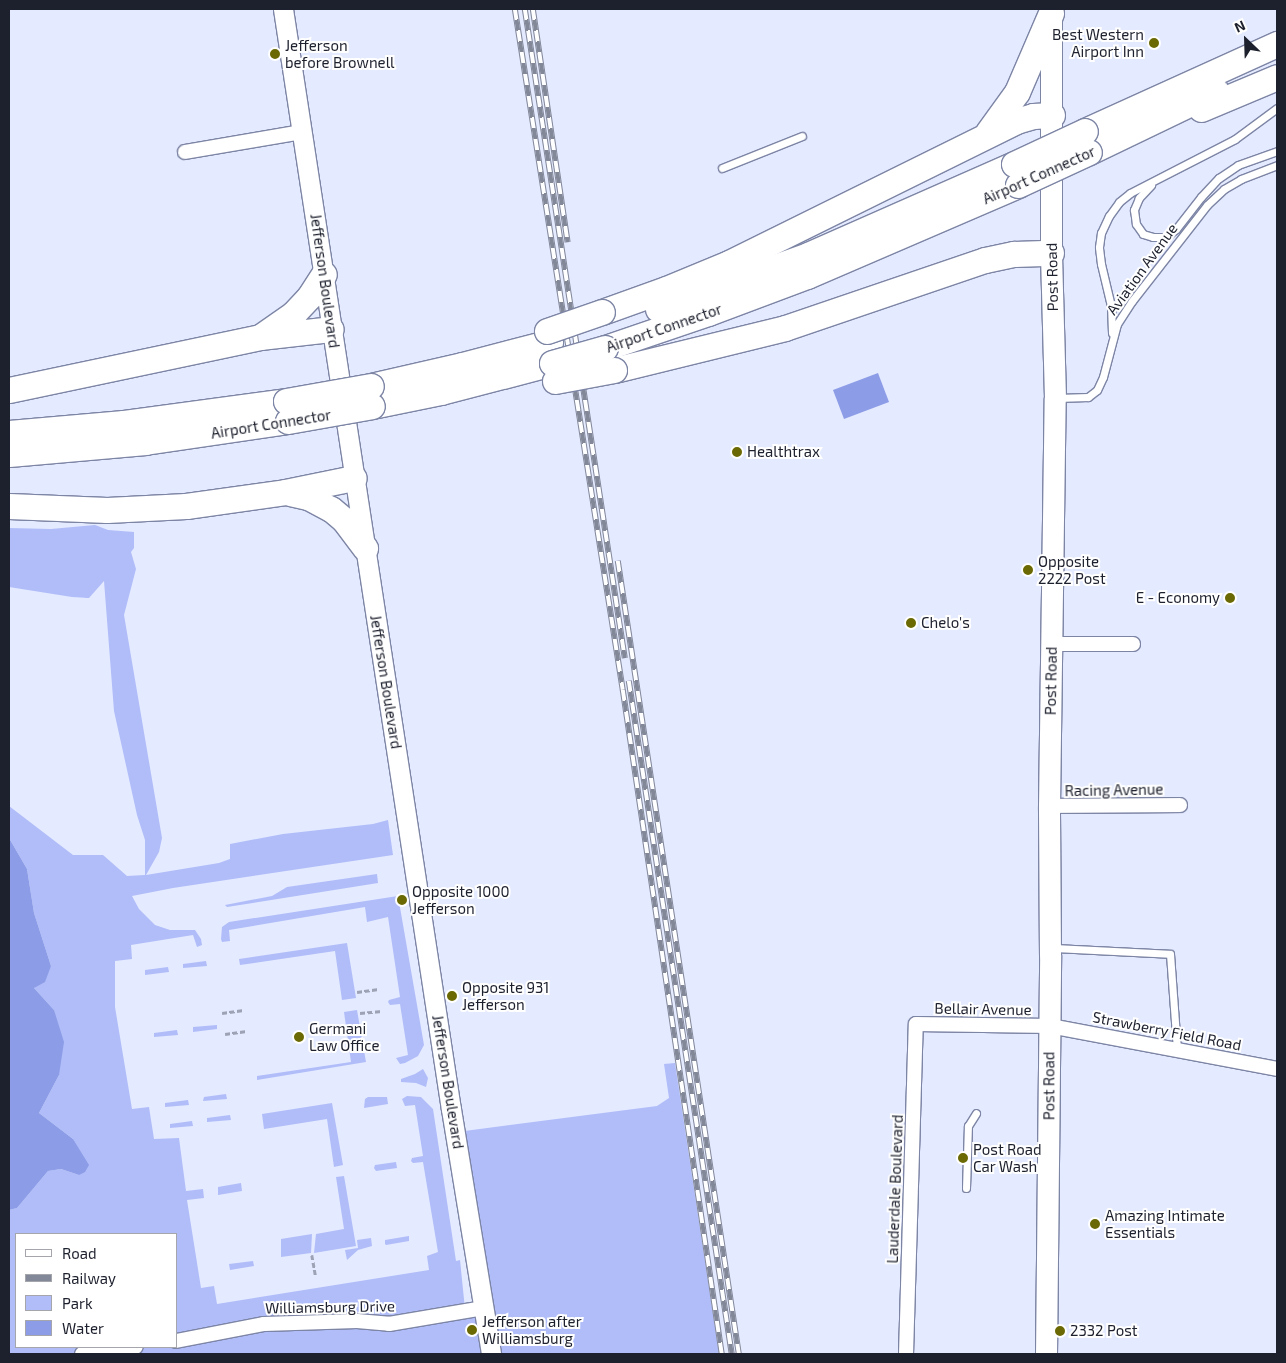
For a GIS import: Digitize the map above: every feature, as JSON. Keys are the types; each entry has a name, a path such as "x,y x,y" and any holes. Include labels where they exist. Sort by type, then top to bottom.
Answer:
{"highway":[{"path":"983,137 1008,108 1018,92 1051,11"},
{"name":"Airport Connector","path":"9,432 287,411 377,399 462,365 551,354 606,339 712,291 1016,174 1087,142 1277,44"},
{"name":"Airport Connector","path":"1087,142 1137,130 1277,62"},
{"path":"1137,130 1201,109 1277,77"},
{"path":"606,339 666,289 721,266 1025,118 1052,115"},
{"path":"377,399 479,396 551,354 606,339 785,328 985,260 1014,254 1051,253"},
{"path":"260,337 294,313 309,297 324,274"},
{"path":"9,390 260,337 331,329"},
{"name":"Airport Connector","path":"9,454 145,442 287,411"},
{"path":"9,506 69,510 145,509 186,506 285,492 354,478"},
{"path":"285,492 308,497 331,509 344,520 365,548"}],"main road":[{"name":"Jefferson Boulevard","path":"283,9 450,1104 491,1354"},
{"name":"Post Road","path":"1046,1354 1050,1026 1049,806 1055,398 1051,253 1051,11"}],"street":[{"path":"185,152 302,132"},
{"path":"1051,644 1133,644"},
{"name":"Racing Avenue","path":"1049,806 1180,805"},
{"name":"Bellair Avenue","path":"916,1024 1050,1026"},
{"name":"Lauderdale Boulevard","path":"906,1354 916,1024"},
{"name":"Strawberry Field Road","path":"1050,1026 1277,1069"},
{"name":"Williamsburg Drive","path":"178,1341 264,1324 357,1321 389,1324 484,1308"},
{"path":"82,1354 128,1348"}],"lane":[{"path":"1112,338 1111,306 1101,264 1101,233 1109,216 1119,202 1130,193 1235,138 1277,108"},
{"path":"722,168 802,136"},
{"name":"Aviation Avenue","path":"1163,177 1149,187 1139,198 1134,210 1136,224 1143,234 1153,237 1166,237 1176,229 1201,196 1220,178 1238,165 1277,151"},
{"name":"Aviation Avenue","path":"1055,398 1088,397 1097,390 1103,377 1117,324 1132,301 1207,205 1224,189 1241,179 1277,165"},
{"path":"1050,948 1170,954 1178,1049"},
{"path":"966,1188 968,1126 976,1113"}],"path":[{"path":"357,992 379,989"},
{"path":"222,1013 244,1010"},
{"path":"360,1013 382,1011"},
{"path":"225,1034 247,1031"},
{"path":"312,1255 316,1277"}],"green space":[{"path":"95,525 108,530 134,532 134,548 131,552 136,569 124,615 162,838 159,852 146,875 219,863 230,859 230,844 283,834 373,824 388,820 393,855 173,888 132,896 139,909 155,925 170,930 195,930 201,939 202,945 197,947 193,935 131,945 132,959 115,961 115,1007 132,1109 149,1107 154,1139 179,1138 186,1191 203,1189 204,1198 187,1200 201,1288 214,1286 217,1304 429,1270 427,1256 438,1252 423,1162 413,1163 411,1161 412,1158 423,1156 415,1105 405,1106 402,1099 407,1096 421,1097 433,1109 456,1261 460,1260 465,1309 484,1309 490,1354 9,1354 9,1210 17,1208 48,1171 61,1169 79,1175 73,1139 39,1113 59,1075 54,1010 34,988 51,966 34,913 27,869 9,838 9,806 73,855 103,855 127,876 145,875 145,840 137,815 114,711 104,581 89,598 9,587 9,528 51,529"},
{"path":"377,874 378,883 227,907 225,905 272,896 287,887"},
{"path":"398,896 424,1045 418,1056 405,1063 400,1064 396,1058 408,1055 400,1004 390,1005 388,1002 400,997 388,917 367,922 365,907 229,930 230,941 222,942 221,939 222,927 229,922"},
{"path":"347,943 356,998 342,1000 335,951 240,965 239,959"},
{"path":"206,961 207,966 183,968 183,964"},
{"path":"168,967 169,972 145,975 145,970"},
{"path":"357,1010 366,1062 257,1080 257,1076 351,1062 344,1012"},
{"path":"217,1025 217,1029 193,1032 193,1027"},
{"path":"177,1030 178,1035 154,1037 154,1033"},
{"path":"675,1063 719,1354 492,1354 457,1132 657,1106 669,1098 664,1064"},
{"path":"423,1069 428,1078 426,1087 416,1083 401,1082 401,1079"},
{"path":"226,1094 227,1099 203,1101 204,1097"},
{"path":"368,1097 387,1097 388,1104 364,1108 365,1099"},
{"path":"188,1100 189,1105 165,1107 165,1103"},
{"path":"332,1103 343,1165 334,1167 327,1119 264,1129 262,1114"},
{"path":"230,1115 231,1120 207,1122 207,1118"},
{"path":"192,1121 193,1126 170,1128 170,1124"},
{"path":"396,1162 397,1168 376,1171 374,1168 375,1165"},
{"path":"344,1176 356,1246 314,1253 316,1234 344,1229 336,1177"},
{"path":"241,1183 242,1191 218,1195 218,1187"},
{"path":"312,1234 311,1253 281,1257 281,1239"},
{"path":"409,1236 409,1241 385,1244 385,1240"},
{"path":"371,1238 372,1246 358,1250 347,1260 345,1250 358,1248 357,1240"},
{"path":"253,1261 254,1266 230,1270 229,1264"}],"water":[{"path":"878,373 889,402 844,419 833,390"},
{"path":"9,838 27,869 34,913 51,966 45,982 34,988 54,1010 64,1042 59,1075 39,1113 73,1139 89,1165 85,1172 79,1175 61,1169 48,1171 17,1208 9,1210"}],"railway":[{"path":"515,9 623,690 722,1354"},
{"path":"525,9 625,658"},
{"path":"533,9 568,242"},
{"path":"618,561 739,1354"},
{"path":"629,681 732,1354"}],"place":[{"name":"Best Western Airport Inn","path":"1154,43"},
{"name":"Jefferson before Brownell","path":"275,54"},
{"name":"Healthtrax","path":"737,452"},
{"name":"Opposite 2222 Post","path":"1028,570"},
{"name":"E - Economy","path":"1230,598"},
{"name":"Chelo's","path":"911,623"},
{"name":"Opposite 1000 Jefferson","path":"402,900"},
{"name":"Opposite 931 Jefferson","path":"452,996"},
{"name":"Germani Law Office","path":"299,1037"},
{"name":"Post Road Car Wash","path":"963,1158"},
{"name":"Amazing Intimate Essentials","path":"1095,1224"},
{"name":"Jefferson after Williamsburg","path":"472,1330"},
{"name":"2332 Post","path":"1060,1331"}]}
